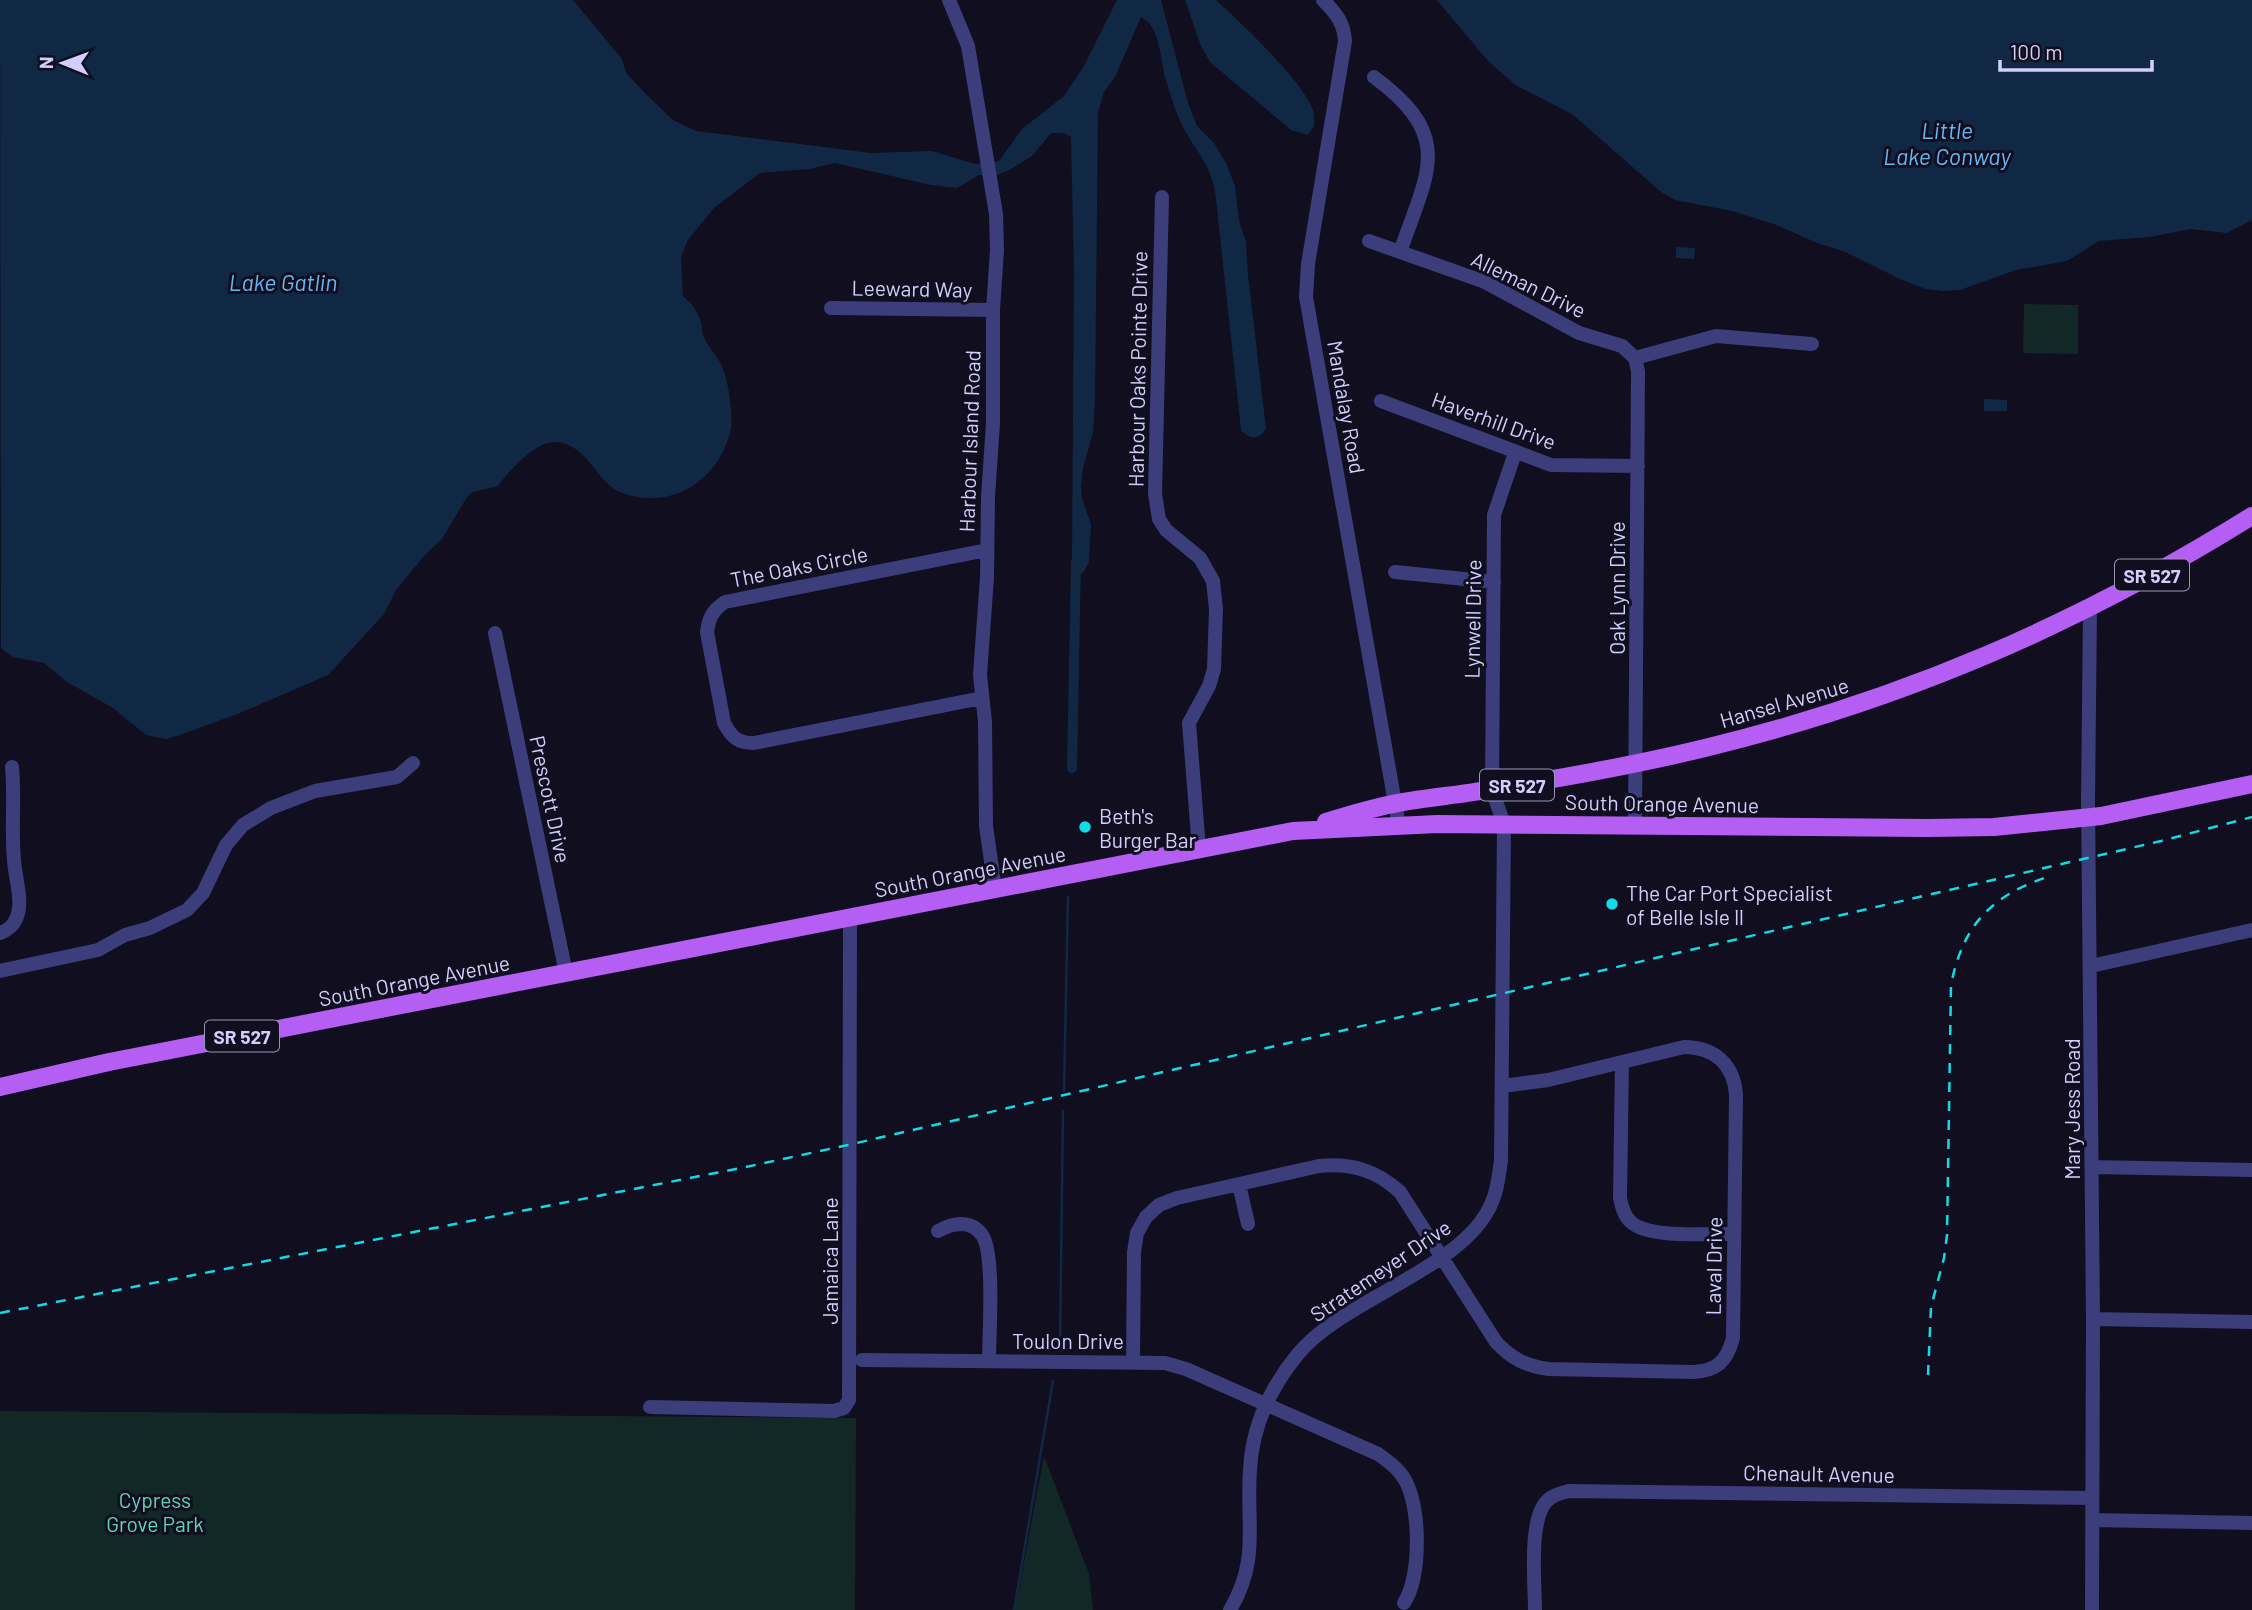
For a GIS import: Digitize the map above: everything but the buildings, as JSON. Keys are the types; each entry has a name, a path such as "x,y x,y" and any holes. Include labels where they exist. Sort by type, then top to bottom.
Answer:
{"main road":[{"name":"Hansel Avenue","path":"1293,831 1395,803 1492,790 1636,763 1760,734 1866,702 2006,648 2090,608 2172,564 2252,516"},
{"name":"South Orange Avenue","path":"0,1087 114,1061 1293,831 1504,824 1964,828 2089,818 2252,784"}],"street":[{"name":"Harbour Island Road","path":"949,0 968,46 996,214 993,423 980,675 985,722 986,826 995,889"},
{"name":"Mandalay Road","path":"1323,0 1337,14 1344,28 1345,41 1308,264 1306,297 1399,826"},
{"path":"1374,77 1398,95 1413,111 1423,128 1427,144 1429,161 1424,182 1400,253"},
{"name":"Harbour Oaks Pointe Drive","path":"1162,197 1156,502 1159,519 1166,530 1200,558 1209,570 1216,609 1214,669 1209,686 1189,723 1199,849"},
{"name":"Alleman Drive","path":"1368,241 1485,282 1579,333 1622,346 1633,355"},
{"name":"Leeward Way","path":"831,308 993,310"},
{"path":"1633,355 1716,336 1812,344"},
{"name":"Oak Lynn Drive","path":"1633,355 1638,371 1635,826"},
{"name":"Haverhill Drive","path":"1381,401 1551,465 1637,466"},
{"name":"Lynwell Drive","path":"1504,824 1492,790 1494,515 1516,453"},
{"name":"The Oaks Circle","path":"982,698 754,743 741,743 731,736 724,723 707,632 709,619 716,608 725,602 987,550"},
{"path":"1395,572 1494,582"},
{"name":"Mary Jess Road","path":"2090,608 2092,1610"},
{"name":"Prescott Drive","path":"495,633 566,973"},
{"path":"0,971 98,950 125,935 150,928 187,910 203,893 226,845 243,825 271,808 316,792 397,776 414,763"},
{"path":"0,933 8,930 16,919 19,906 13,858 12,767"},
{"name":"Stratemeyer Drive","path":"1230,1610 1247,1574 1250,1554 1251,1454 1265,1404 1300,1352 1320,1334 1441,1257 1472,1234 1492,1202 1501,1160 1504,824"},
{"name":"Jamaica Lane","path":"650,1407 834,1411 844,1408 849,1400 850,917"},
{"path":"2091,967 2252,930"},
{"name":"Laval Drive","path":"1133,1361 1134,1252 1137,1233 1146,1217 1159,1205 1177,1198 1336,1164 1369,1171 1386,1179 1400,1192 1496,1342 1518,1361 1531,1367 1549,1369 1705,1372 1723,1362 1733,1338 1736,1095 1731,1070 1712,1052 1697,1047 1684,1047 1548,1080 1502,1086"},
{"path":"1622,1062 1620,1198 1629,1221 1647,1231 1734,1234"},
{"path":"2092,1167 2252,1170"},
{"path":"1239,1184 1248,1224"},
{"path":"938,1231 948,1224 956,1223 969,1225 982,1234 989,1254 989,1360"},
{"path":"2093,1319 2252,1322"},
{"name":"Toulon Drive","path":"862,1360 1165,1363 1186,1369 1378,1454 1393,1465 1405,1479 1415,1509 1414,1579 1412,1591 1404,1603"},
{"name":"Chenault Avenue","path":"1535,1610 1536,1523 1547,1500 1559,1493 2092,1498"},
{"path":"2092,1520 2252,1523"}],"green space":[{"path":"2024,304 2078,305 2078,354 2023,353"},
{"name":"Cypress Grove Park","path":"0,1411 856,1418 855,1610 0,1610"},
{"path":"1044,1456 1089,1574 1093,1610 1015,1610"}],"water":[{"name":"Lake Gatlin","path":"0,0 573,0 622,59 626,73 673,120 696,131 871,153 932,151 975,164 999,161 1022,129 1064,96 1084,66 1117,0 1161,0 1188,103 1197,126 1214,143 1235,186 1239,220 1246,242 1266,429 1254,437 1241,430 1215,190 1206,164 1176,112 1156,36 1148,22 1141,17 1115,77 1104,92 1098,112 1095,398 1093,432 1081,487 1082,499 1091,524 1089,562 1083,573 1076,575 1072,557 1074,272 1071,137 1064,133 1051,133 1032,156 1011,169 998,175 979,175 957,188 931,185 835,163 809,169 760,173 714,208 688,240 681,257 683,296 698,314 704,338 721,364 730,402 731,428 727,442 722,454 705,476 682,492 668,496 638,497 613,488 574,448 556,442 540,446 516,465 498,486 473,492 467,497 442,539 396,590 384,614 328,675 240,713 180,735 166,739 146,735 113,708 67,682 44,663 13,657 1,648"},
{"path":"1185,0 1216,0 1284,68 1307,98 1314,112 1314,126 1308,135 1291,130 1210,62 1201,46"},
{"name":"Little Lake Conway","path":"1437,0 2252,0 2252,220 2227,233 2190,229 2150,237 2099,241 2067,261 2016,270 1960,290 1926,289 1843,251 1774,224 1732,211 1675,200 1661,192 1572,114 1517,86 1488,61"},
{"path":"1676,247 1695,248 1694,259 1676,258"},
{"path":"1984,399 2007,400 2007,411 1984,411"}],"waterway":[{"path":"1072,768 1076,561"},
{"path":"1064,1091 1068,897"},
{"path":"1060,1344 1063,1111"},
{"path":"1014,1610 1053,1381"}],"railway":[{"path":"0,1313 848,1145 2161,841 2252,817"},
{"path":"1928,1375 1931,1307 1947,1235 1951,985 1956,964 1963,945 1983,915 2012,892 2050,876"}],"place":[{"name":"Beth's Burger Bar","path":"1085,827"},
{"name":"The Car Port Specialist of Belle Isle ll","path":"1612,904"}]}
